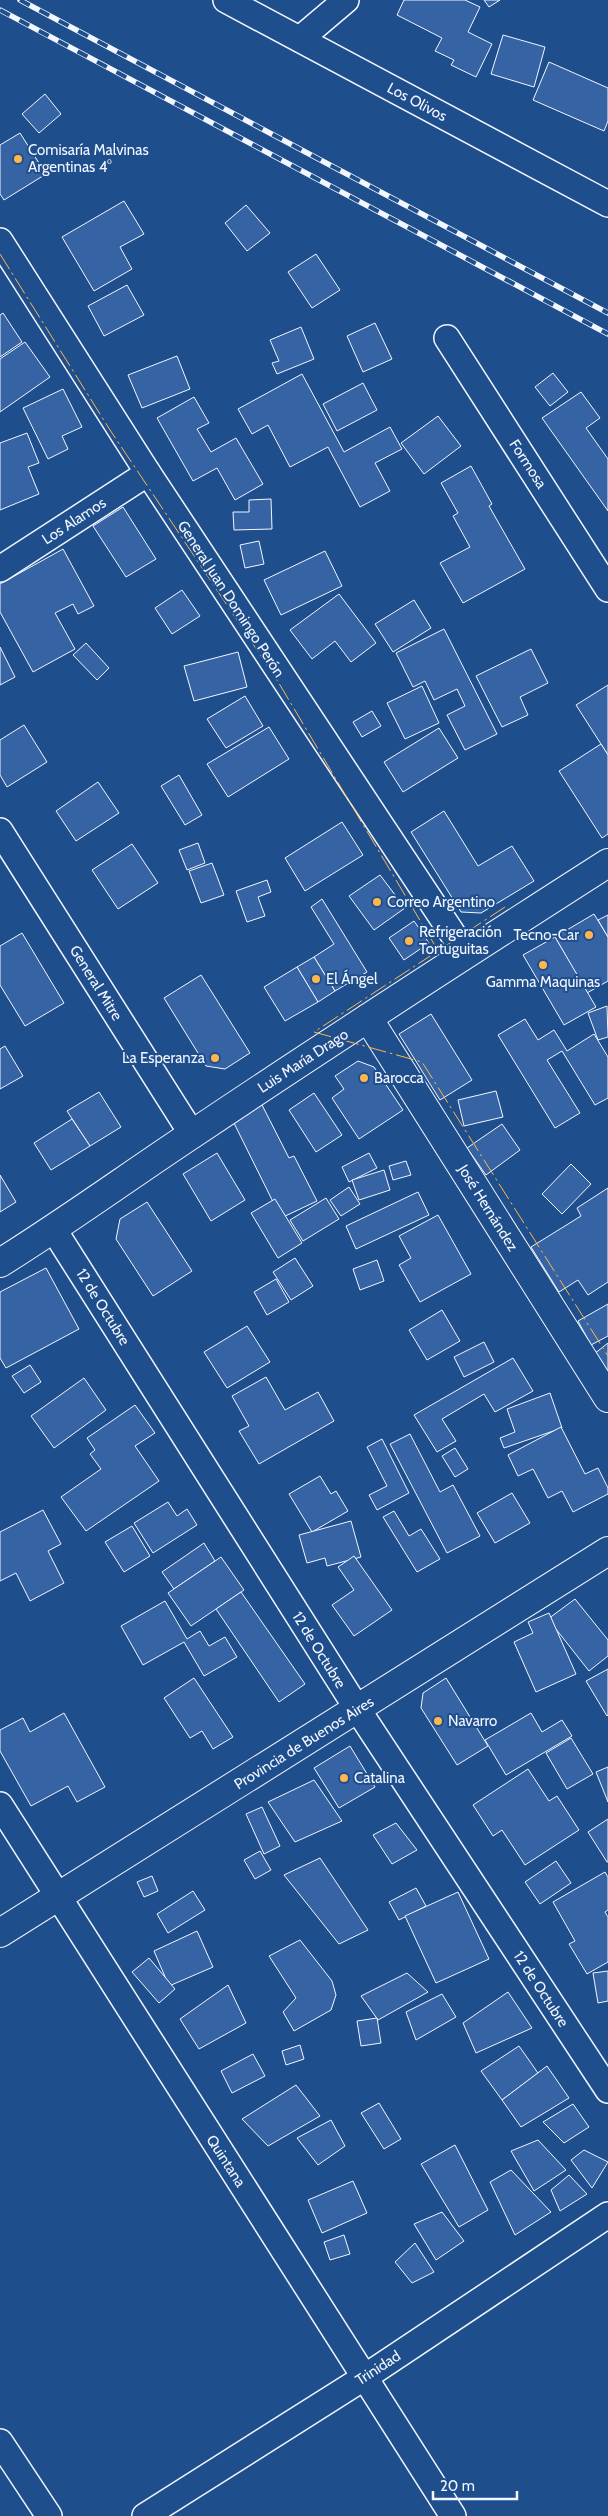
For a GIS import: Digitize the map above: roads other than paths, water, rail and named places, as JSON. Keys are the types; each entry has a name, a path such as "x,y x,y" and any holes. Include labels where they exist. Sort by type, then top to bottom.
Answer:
{"street":[{"name":"Los Olivos","path":"226,0 608,204"},
{"path":"300,38 346,0"},
{"name":"General Juan Domingo Perón","path":"0,241 148,473 466,954"},
{"name":"Formosa","path":"447,338 608,590"},
{"name":"Los Alamos","path":"0,570 148,473"},
{"name":"General Mitre","path":"0,831 192,1134"},
{"name":"Luis María Drago","path":"0,1263 54,1230 192,1134 368,1018 608,863"},
{"name":"José Hernández","path":"368,1018 608,1398"},
{"name":"12 de Octubre","path":"54,1230 358,1710 608,2090"},
{"name":"Provincia de Buenos Aires","path":"0,1933 56,1896 358,1710 608,1551"},
{"name":"Quintana","path":"0,1805 56,1896 453,2516"},
{"name":"Trinidad","path":"145,2516 365,2377 608,2215"},
{"path":"0,2442 48,2516"}],"railway":[{"path":"20,0 608,313"},
{"path":"0,10 608,334"}],"place":[{"name":"Comisaría Malvinas Argentinas 4°","path":"18,159"},
{"name":"Correo Argentino","path":"377,902"},
{"name":"Tecno-Car","path":"589,935"},
{"name":"Refrigeración Tortuguitas","path":"409,941"},
{"name":"Gamma Maquinas","path":"543,965"},
{"name":"El Ángel","path":"316,979"},
{"name":"La Esperanza","path":"215,1058"},
{"name":"Barocca","path":"364,1078"},
{"name":"Navarro","path":"438,1721"},
{"name":"Catalina","path":"344,1778"}]}
